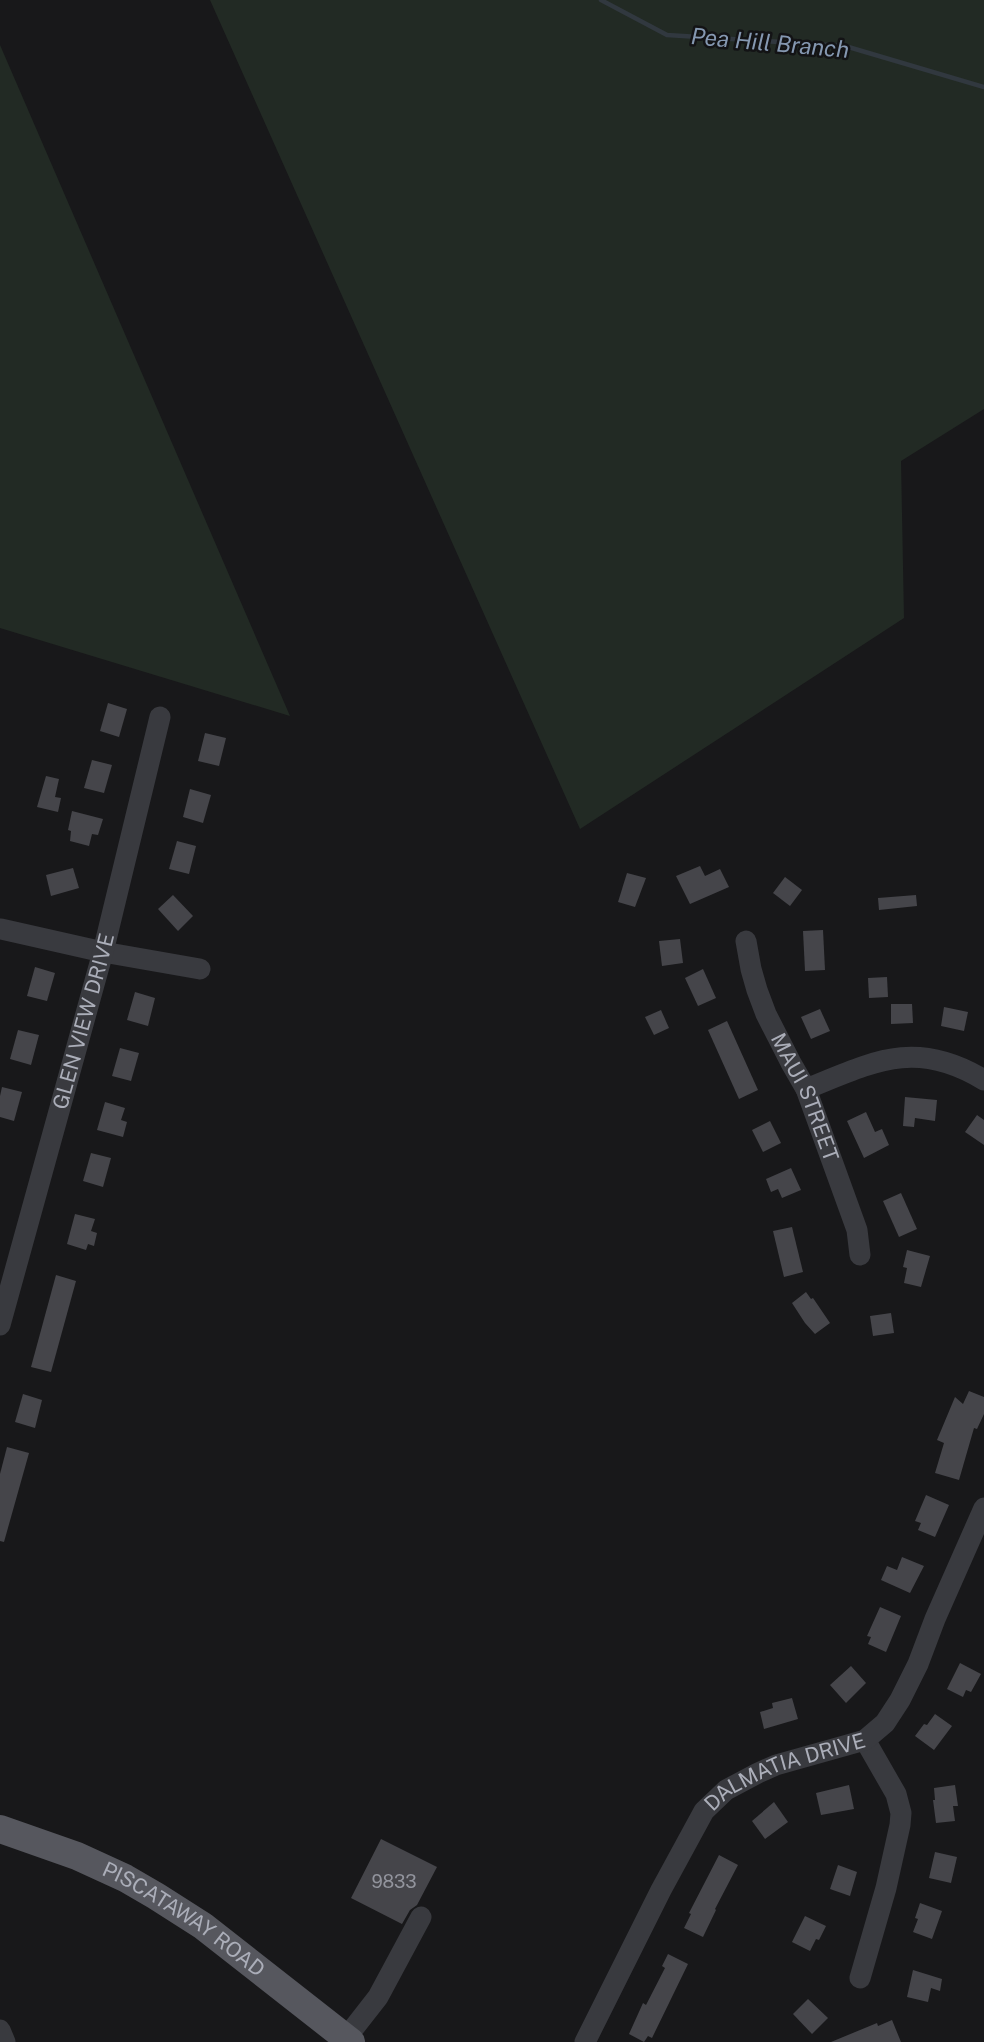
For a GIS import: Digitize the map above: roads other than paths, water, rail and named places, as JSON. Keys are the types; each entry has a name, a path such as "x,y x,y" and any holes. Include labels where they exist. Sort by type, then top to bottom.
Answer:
{"main road":[{"name":"PISCATAWAY ROAD","path":"0,1829 77,1856 156,1896 203,1926 349,2040"}],"street":[{"name":"GLEN VIEW DRIVE","path":"0,1325 103,952 160,717"},
{"path":"1,929 103,952 201,969"},
{"name":"MAUI STREET","path":"746,941 751,970 766,1014 806,1088 857,1230 860,1255"},
{"path":"806,1088 868,1064 903,1056 949,1062 984,1080"},
{"name":"DALMATIA DRIVE","path":"585,2042 704,1811 726,1790 758,1773 776,1765 865,1740 885,1723 909,1681 984,1508"},
{"path":"859,1978 887,1888 901,1813 896,1794 865,1740"},
{"path":"349,2040 378,1997 421,1917"},
{"path":"0,2030 5,2042"}],"waterway":[{"name":"Pea Hill Branch","path":"601,0 667,35 845,46 984,87"}]}
